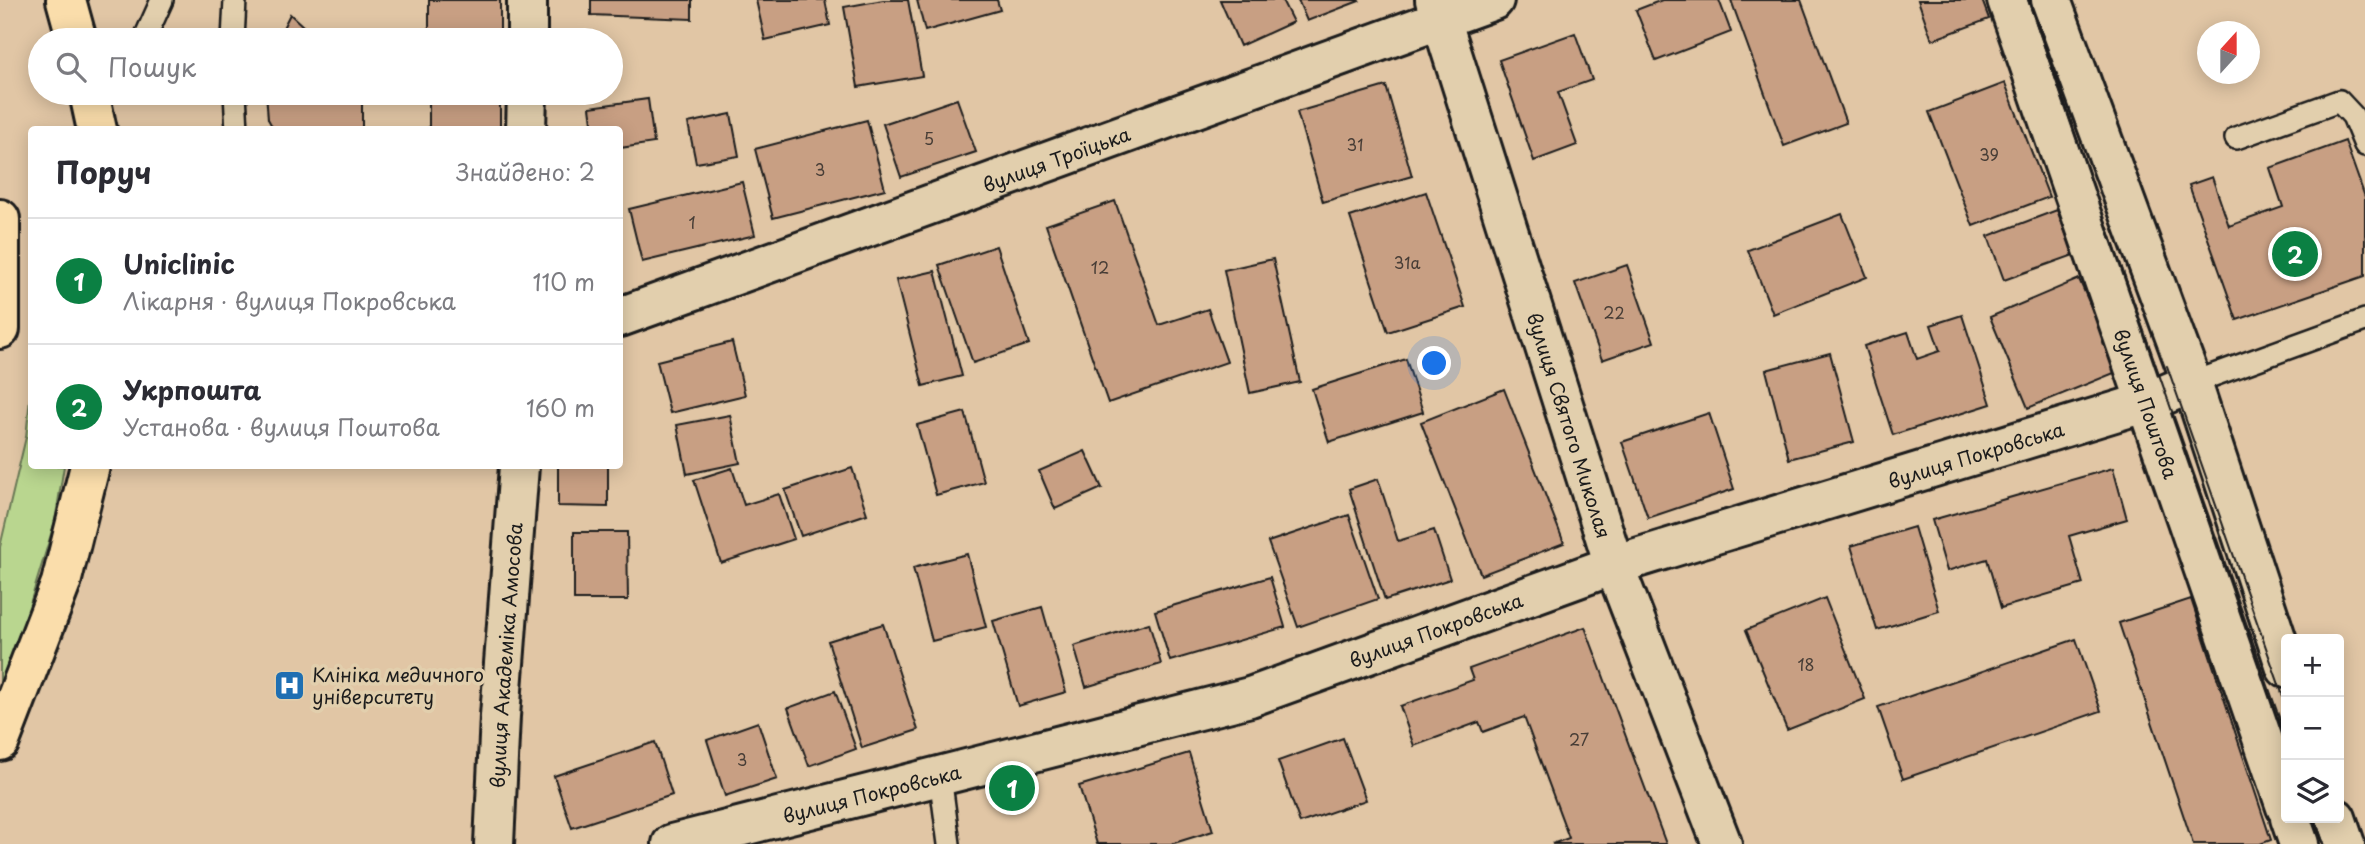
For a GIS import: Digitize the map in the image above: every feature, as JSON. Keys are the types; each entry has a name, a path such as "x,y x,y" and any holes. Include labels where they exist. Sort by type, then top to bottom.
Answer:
{"main road":[{"path":"66,0 74,28"},
{"path":"0,219 0,329"},
{"path":"0,741 61,583 89,469"}],"street":[{"path":"527,0 527,28"},
{"name":"вулиця Троїцька","path":"623,316 1439,9 1494,0"},
{"name":"вулиця Поштова","path":"2007,0 2281,792"},
{"path":"2051,0 2192,383 2281,653"},
{"name":"вулиця Святого Миколая","path":"1439,9 1614,565 1722,844"},
{"path":"526,126 527,105"},
{"name":"вулиця Покровська","path":"672,844 1250,697 1614,565 2147,402 2192,383"},
{"name":"вулиця Академіка Амосова","path":"494,844 500,716 519,469"},
{"path":"2292,823 2299,844"},
{"path":"2338,823 2345,844"}],"lane":[{"path":"149,28 162,0"},
{"path":"234,28 235,0"},
{"path":"2236,138 2339,101 2353,116 2365,145"},
{"path":"236,105 237,126"},
{"path":"2192,383 2365,320"},
{"path":"940,776 949,844"}],"green space":[{"path":"28,417 28,469 64,469 55,521 0,695 0,547 26,437"}],"building":[{"path":"429,0 500,0 500,28 429,28"},
{"path":"591,0 692,0 692,19 591,15"},
{"path":"756,0 825,0 830,25 765,40"},
{"path":"883,0 908,0 922,76 858,87 844,7"},
{"path":"917,0 997,0 1000,10 925,31"},
{"path":"1220,0 1282,0 1293,22 1240,46"},
{"path":"1298,0 1358,0 1359,1 1307,21"},
{"path":"1662,0 1719,0 1731,32 1656,61 1636,10"},
{"path":"1731,0 1801,0 1846,123 1784,146"},
{"path":"1918,0 1982,0 1989,19 1932,40"},
{"path":"290,14 305,28 283,28"},
{"path":"1575,33 1592,80 1558,92 1577,145 1534,161 1499,60"},
{"path":"2005,83 2049,197 1973,226 1929,112"},
{"path":"1386,86 1412,176 1323,202 1297,112"},
{"path":"648,99 654,143 623,148 623,126 592,126 590,107 623,105 623,102"},
{"path":"957,99 976,152 901,177 883,124"},
{"path":"267,105 362,105 362,126 272,126 268,119"},
{"path":"429,105 500,105 500,126 429,126"},
{"path":"731,114 739,156 696,163 688,123"},
{"path":"867,120 885,189 773,218 755,149"},
{"path":"2345,141 2365,197 2365,276 2237,320 2189,185 2212,177 2229,226 2283,207 2270,168"},
{"path":"742,182 755,235 642,262 629,209"},
{"path":"1426,192 1465,307 1388,332 1350,217"},
{"path":"1115,201 1159,325 1208,309 1227,362 1108,403 1046,225"},
{"path":"2057,210 2074,255 2004,280 1988,236"},
{"path":"1842,214 1867,277 1773,314 1748,250"},
{"path":"996,246 1029,344 973,363 939,265"},
{"path":"1273,259 1300,382 1250,393 1224,270"},
{"path":"1627,265 1654,342 1602,360 1575,283"},
{"path":"935,271 962,376 923,386 896,280"},
{"path":"2079,279 2119,371 2028,408 1990,317"},
{"path":"1962,315 1991,404 1893,435 1864,346 1908,332 1917,359 1940,351 1931,325"},
{"path":"732,342 745,395 670,413 657,361"},
{"path":"1830,353 1854,442 1789,459 1766,370"},
{"path":"1406,359 1423,412 1329,442 1312,389"},
{"path":"1504,389 1564,543 1481,575 1421,422"},
{"path":"965,412 984,482 936,495 917,425"},
{"path":"1709,413 1734,489 1648,518 1622,442"},
{"path":"730,415 740,463 687,474 677,425"},
{"path":"1085,451 1102,488 1055,509 1039,471"},
{"path":"732,468 744,505 779,494 794,539 721,563 694,480"},
{"path":"852,468 867,514 801,536 785,490"},
{"path":"2113,468 2127,519 2069,536 2083,584 2001,608 1987,559 1947,571 1932,520"},
{"path":"558,469 608,469 608,507 558,506"},
{"path":"1378,479 1398,541 1434,530 1450,579 1385,600 1349,489"},
{"path":"1349,515 1378,599 1298,627 1268,542"},
{"path":"1914,527 1939,611 1877,630 1851,546"},
{"path":"574,532 627,532 628,600 574,600"},
{"path":"967,554 986,627 932,641 913,568"},
{"path":"1270,577 1285,627 1170,661 1155,611"},
{"path":"1825,598 1865,699 1787,730 1746,630"},
{"path":"2191,599 2271,840 2260,844 2193,844 2119,623"},
{"path":"1042,607 1066,692 1018,706 993,621"},
{"path":"1149,623 1161,664 1086,687 1074,646"},
{"path":"883,624 918,730 862,748 828,641"},
{"path":"1585,627 1666,844 1552,844 1569,838 1524,717 1483,732 1479,722 1414,746 1400,706 1473,680 1469,669"},
{"path":"2076,639 2101,711 1903,779 1878,707"},
{"path":"835,691 856,749 809,766 788,708"},
{"path":"758,722 777,779 725,796 707,740"},
{"path":"1343,738 1366,800 1300,823 1278,761"},
{"path":"655,742 672,795 572,828 554,776"},
{"path":"1189,753 1213,831 1171,844 1097,844 1079,786"}],"tram line":[{"path":"2028,0 2281,723"},
{"path":"2167,366 2281,690"},
{"path":"2316,823 2324,844"}],"place":[{"name":"Укрпошта","path":"2295,254"},
{"name":"Клініка медичного університету","path":"289,685"},
{"name":"Uniclinic","path":"1012,788"}]}
